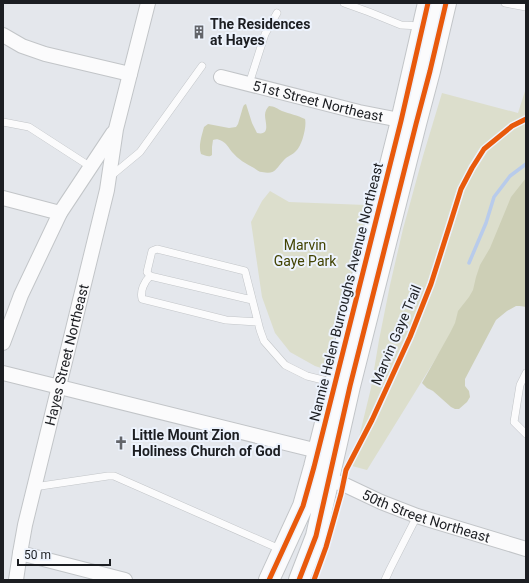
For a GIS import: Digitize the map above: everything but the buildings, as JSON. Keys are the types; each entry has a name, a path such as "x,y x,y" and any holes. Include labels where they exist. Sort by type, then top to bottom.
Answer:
{"main road":[{"name":"Nannie Helen Burroughs Avenue Northeast","path":"269,580 326,453 409,122 423,26 428,3"},
{"name":"Nannie Helen Burroughs Avenue Northeast","path":"409,122 430,71 446,3"},
{"path":"423,26 430,31 426,58 430,71"},
{"name":"Nannie Helen Burroughs Avenue Northeast","path":"299,580 316,536 328,480 326,453"}],"street":[{"name":"Hayes Street Northeast","path":"16,580 20,553 34,487 107,190 116,129 148,3"},
{"path":"3,35 22,46 45,54 130,74"},
{"name":"51st Street Northeast","path":"221,77 360,112 409,122"},
{"name":"Hayes Street Northeast","path":"3,342 21,294 60,213 116,129"},
{"path":"3,198 60,213"},
{"path":"3,373 326,453"},
{"name":"50th Street Northeast","path":"328,480 343,484 381,502 417,516 526,549"},
{"path":"20,553 125,580"}],"lane":[{"path":"344,3 400,25 423,26"},
{"path":"505,3 526,7"},
{"path":"249,84 265,34 277,13"},
{"path":"109,177 140,152 202,66"},
{"path":"3,122 29,128 91,167"},
{"path":"252,300 150,276 147,272 152,251 157,249 245,271 264,341 285,365 307,376 343,384"},
{"path":"150,276 145,281 141,295 142,299 226,320 258,322"},
{"path":"526,373 520,385 514,422 526,434"},
{"path":"34,487 114,476 283,550"},
{"path":"385,580 417,516"}],"green space":[{"path":"526,88 526,295 480,287 367,470 352,466 371,388 390,285 403,229 442,93 518,113"},
{"path":"246,104 257,133 264,132 266,130 265,114 269,106 305,119 304,136 300,145 293,154 285,159 273,172 267,173 258,171 239,159 225,143 216,139 213,140 211,156 201,154 200,144 204,127 208,124 229,128 236,127 243,107"},
{"path":"526,178 526,307 516,306 496,320 465,379 465,386 469,391 470,397 459,409 455,409 422,383 455,323 458,311 473,290 480,265 490,248 511,197"},
{"name":"Marvin Gaye Park","path":"270,191 289,202 366,205 365,217 347,293 324,369 315,366 290,352 275,333 262,297 251,222 262,201"}],"waterway":[{"path":"469,263 486,223 494,197 510,176 526,164"}],"cycle path":[{"path":"269,580 303,506 314,467 401,121 428,3"},
{"path":"299,580 316,536 350,386 446,3"},
{"name":"Marvin Gaye Trail","path":"314,580 326,547 346,470 372,420 410,337 431,284 461,189 484,149 512,126 526,119"}],"place":[{"name":"The Residences at Hayes","path":"199,32"},
{"name":"Little Mount Zion Holiness Church of God","path":"121,443"}]}
